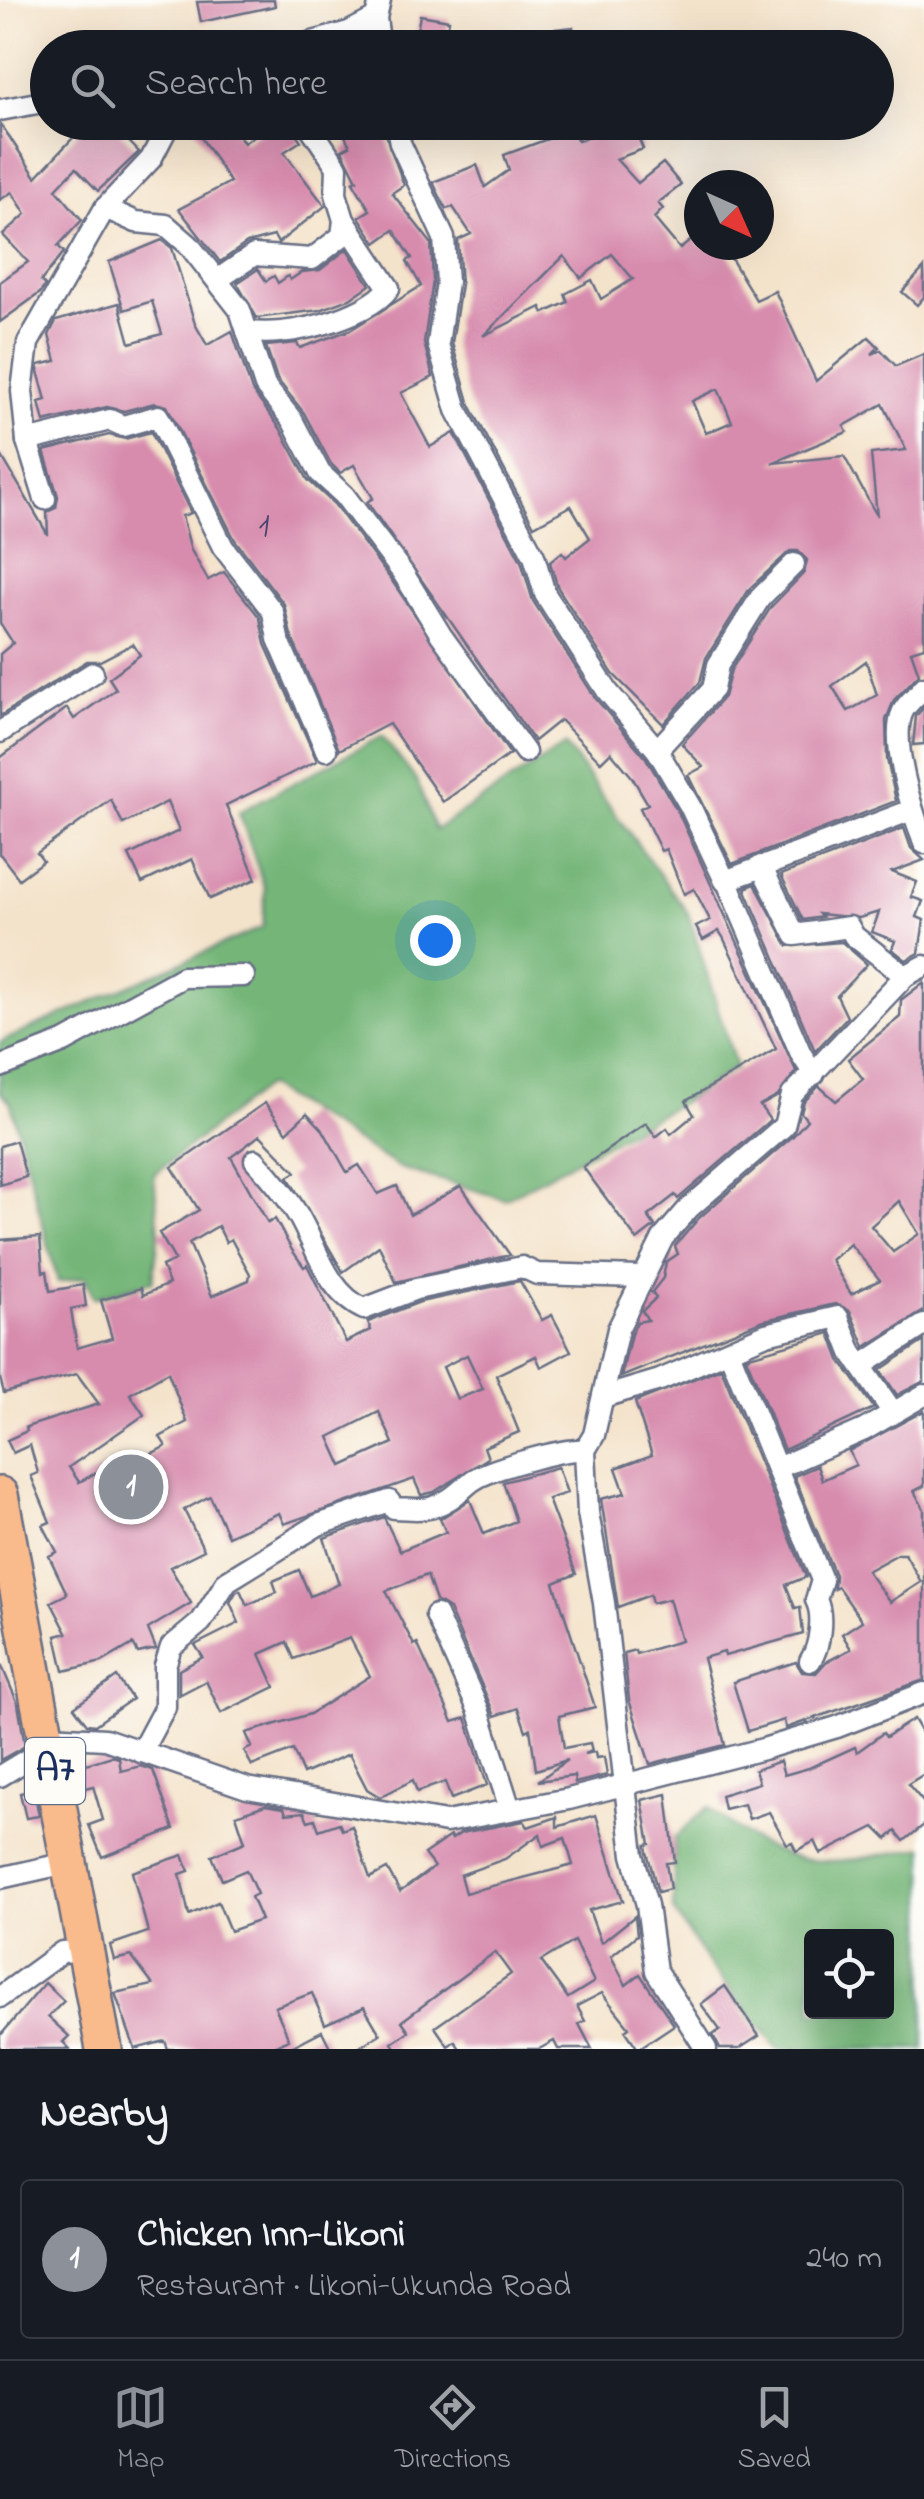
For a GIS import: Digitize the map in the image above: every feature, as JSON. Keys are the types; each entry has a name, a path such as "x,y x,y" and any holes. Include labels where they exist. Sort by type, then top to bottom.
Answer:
{"highway":[{"name":"A7","path":"0,1495 9,1587 50,1745 104,2049"}],"street":[{"path":"352,30 378,9"},
{"path":"0,110 30,104"},
{"path":"46,498 27,441 22,391 28,343 105,208 151,158 160,140"},
{"path":"247,331 262,335 339,321 384,297 389,288 344,220 336,194 338,167 319,140"},
{"path":"399,140 444,238 448,282 438,344 457,410 534,556 545,594 608,692 657,750 728,884 800,1054 814,1074"},
{"path":"105,208 136,222 166,225 189,245 217,280 240,310 266,386 292,420 320,473 344,495 403,574 441,635 525,752"},
{"path":"217,280 254,255 312,259 342,236 344,220"},
{"path":"27,441 110,420 123,426 158,416 223,546 272,612 278,639 326,750"},
{"path":"657,750 713,689 718,665 760,598 794,564"},
{"path":"0,732 93,673"},
{"path":"924,688 904,707 898,729 912,810 924,843"},
{"path":"728,884 761,866 912,810"},
{"path":"706,2049 656,1970 646,1898 633,1855 604,1603 590,1538 585,1450 594,1434 618,1329 640,1277 663,1238 689,1208 784,1126 792,1094 915,971 854,936 849,927 795,935 761,866"},
{"path":"0,1067 64,1042 183,977 244,976"},
{"path":"255,1160 296,1212 319,1262 342,1294 364,1309 416,1289 522,1268 537,1274 640,1277"},
{"path":"603,1397 660,1380 766,1334 838,1317 861,1366 892,1411"},
{"path":"861,1366 924,1326"},
{"path":"729,1351 822,1580 816,1600 821,1609 815,1654 810,1661"},
{"path":"778,1472 782,1466 864,1430 924,1395"},
{"path":"141,1752 165,1707 165,1666 171,1647 201,1622 217,1594 236,1574 318,1525 355,1511 389,1501 394,1508 428,1508 456,1498 473,1480 498,1469 571,1448 585,1450"},
{"path":"436,1615 478,1710 509,1806"},
{"path":"0,1776 50,1745 106,1739 247,1788 427,1822 446,1822 509,1806 569,1798 837,1727 924,1693"},
{"path":"0,1878 71,1862"},
{"path":"0,1998 62,1952 86,1950"}],"green space":[{"path":"382,736 417,781 435,830 565,745 688,913 736,1067 684,1101 505,1199 400,1168 266,1086 154,1174 159,1233 153,1281 94,1298 85,1277 58,1282 10,1101 0,1092 0,1042 263,927 265,889 239,812"},
{"path":"708,1807 763,1845 810,1860 834,1861 924,1847 924,2049 778,2049 707,1962 673,1910 675,1837"}],"building":[{"path":"274,0 275,6 201,22 197,2"},
{"path":"420,15 449,20 447,30 417,30"},
{"path":"0,123 36,177 71,140 127,140 139,152 98,191 76,168 56,189 82,220 58,246 64,252 41,281 45,286 40,293 0,322 0,282 28,262 3,235 26,214 12,192 0,200"},
{"path":"203,140 300,140 284,152 325,206 278,243 274,236 247,243 220,262 179,209 230,182"},
{"path":"347,140 388,140 404,185 392,193 431,243 433,281 424,343 433,377 401,393 430,447 454,433 521,561 533,601 596,699 646,758 678,812 796,1071 778,1096 760,1106 770,1120 678,1199 675,1195 648,1216 655,1226 637,1240 583,1167 646,1123 656,1137 667,1128 671,1134 694,1115 686,1101 776,1049 723,937 719,931 703,940 696,927 710,920 694,889 684,894 666,849 661,851 640,808 648,804 632,777 611,752 601,762 560,720 534,741 367,502 373,498 354,465 340,473 331,464 304,413 277,379 266,346 297,343 300,348 350,330 421,286 407,261 412,258 394,230 376,243 359,217 370,210 353,182 357,180 342,150 350,146"},
{"path":"545,140 639,140 643,149 616,159 638,183 663,163 681,185 658,203 663,209 654,218 680,249 684,246 684,260 732,260 756,300 775,291 816,381 869,337 879,347 872,354 881,350 896,366 924,354 924,647 911,651 919,674 894,700 886,720 887,759 896,801 732,864 688,775 703,767 682,744 724,697 731,670 771,607 804,573 807,560 798,551 790,551 750,588 706,658 700,682 663,724 613,674 558,588 550,562 562,552 566,557 590,538 571,506 534,526 470,405 452,343 461,284 458,240 471,234 453,207 446,209 433,182 477,165 485,187 509,170 504,155","holes":["612,254 633,279 601,299 592,280 565,294 568,302 544,313 541,307 483,336 564,256 581,278","718,389 732,422 706,433 692,401","883,404 906,450 871,454 877,516 844,456 772,463 847,432 844,426","866,661 877,695 848,711 832,686"]},
{"path":"162,240 172,248 195,324 207,345 232,331 252,391 280,428 308,480 334,504 392,581 510,754 443,802 389,724 339,750 291,635 284,604 235,540 167,406 155,403 124,411 107,407 44,422 39,402 46,400 38,371 39,365 56,361 49,335 56,321 119,303 130,343 162,334 152,301 124,310 109,262"},
{"path":"347,249 370,285 350,299 320,310 257,318 237,283 258,269 266,281 274,276 278,283 288,276 290,280 302,272 320,270"},
{"path":"924,268 924,297 917,305 902,292"},
{"path":"151,432 191,513 182,516 191,550 208,580 224,572 260,618 265,644 317,761 226,805 256,879 210,899 192,859 142,883 129,855 179,831 167,802 123,824 111,800 37,853 43,861 19,879 0,854 0,758 67,708 74,719 116,689 109,678 140,655 133,644 100,661 87,661 0,716 0,654 13,643 0,623 0,453 48,535 47,512 56,508 58,496 44,451 109,435 125,439"},
{"path":"924,707 924,744 913,745 916,716"},
{"path":"904,828 911,848 924,860 892,872 917,882 911,897 923,901 917,917 924,920 919,953 906,960 892,949 895,941 872,932 879,912 859,918 819,914 822,917 803,920 781,875"},
{"path":"755,884 788,946 842,942 867,964 837,996 847,1017 815,1051 745,888"},
{"path":"924,982 924,1311 865,1347 850,1311 835,1304 761,1321 621,1377 631,1334 637,1322 648,1320 642,1311 656,1298 652,1292 663,1278 666,1262 678,1254 675,1246 699,1218 793,1136 807,1120 801,1113 804,1102 819,1086 836,1101 863,1079 848,1059 900,1017 901,1000","holes":["899,1201 919,1234 893,1252 871,1226","850,1244 880,1280 851,1294 831,1260"]},
{"path":"265,1103 287,1132 307,1113 323,1130 347,1172 359,1165 378,1194 397,1186 410,1215 461,1186 510,1255 396,1282 379,1246 343,1272 288,1177 296,1172 260,1135 231,1157 268,1223 275,1219 292,1250 304,1267 307,1265 346,1342 371,1330 368,1322 420,1302 520,1281 542,1320 552,1315 571,1351 541,1367 536,1356 496,1375 519,1432 484,1447 488,1458 434,1492 421,1495 414,1479 284,1524 279,1513 228,1536 210,1496 184,1510 204,1550 170,1567 191,1603 148,1629 156,1649 138,1653 133,1644 102,1662 64,1671 56,1636 67,1633 51,1602 67,1594 49,1556 57,1552 43,1525 50,1522 31,1476 38,1473 30,1445 13,1453 7,1440 27,1431 26,1427 99,1404 77,1374 4,1393 0,1378 0,1240 40,1237 43,1272 47,1271 50,1291 83,1285 86,1306 71,1309 77,1348 112,1338 101,1300 141,1288 143,1295 169,1284 162,1266 175,1260 159,1233 199,1210 172,1167","holes":["218,1226 226,1242 231,1239 250,1274 249,1280 212,1296 189,1243","467,1355 483,1389 457,1399 443,1367","168,1372 187,1422 160,1437 166,1446 145,1457 147,1463 112,1479 107,1467 79,1482 69,1467 144,1415 130,1394","379,1412 393,1443 342,1466 329,1437"]},
{"path":"16,1141 26,1177 0,1185 0,1146"},
{"path":"830,1333 840,1360 874,1408 784,1450 746,1357"},
{"path":"924,1341 924,1381 897,1395 880,1370"},
{"path":"721,1368 806,1577 786,1585 795,1608 800,1607 803,1634 725,1656 724,1652 703,1658 725,1745 650,1764 629,1700 624,1653 635,1650 636,1654 681,1641 669,1599 652,1603 650,1595 618,1607 601,1499 625,1493 616,1468 652,1455 635,1402"},
{"path":"924,1411 924,1486 914,1491 924,1509 924,1680 786,1728 784,1720 748,1731 733,1682 796,1662 802,1672 816,1673 826,1662 851,1649 842,1634 862,1621 838,1587 834,1589 835,1575 794,1476 817,1466 822,1480 856,1465 849,1451","holes":["905,1554 921,1582 890,1602 867,1571"]},
{"path":"558,1467 567,1493 548,1499 576,1574 554,1583 595,1707 559,1716 564,1748 590,1743 592,1751 584,1754 595,1752 596,1758 604,1757 607,1775 575,1783 574,1776 538,1781 567,1760 536,1770 530,1729 526,1731 518,1708 495,1716 449,1609 436,1601 427,1575 386,1591 414,1645 417,1643 453,1722 466,1718 487,1785 451,1799 445,1782 417,1792 413,1780 380,1797 367,1789 349,1754 303,1774 293,1750 252,1766 244,1751 252,1747 246,1733 310,1714 370,1676 350,1638 294,1659 287,1642 260,1654 275,1687 221,1713 206,1681 179,1695 179,1670 203,1657 195,1645 239,1623 230,1602 236,1592 240,1590 247,1605 277,1592 273,1581 299,1570 310,1596 339,1584 324,1538 384,1517 400,1551 446,1532 440,1519 470,1500 484,1534 516,1521 503,1482"},
{"path":"0,1662 18,1704 25,1746 0,1760"},
{"path":"117,1677 132,1699 95,1725 87,1724 74,1707"},
{"path":"914,1719 924,1736 924,1774 908,1784 924,1803 924,1825 904,1841 896,1831 887,1839 875,1827 821,1854 815,1841 796,1851 792,1842 787,1844 769,1812 749,1819 744,1804 724,1809 721,1795 759,1783 755,1770 780,1761 784,1775 809,1768 855,1747 857,1752 883,1733 886,1737"},
{"path":"112,1756 119,1758 121,1771 141,1766 153,1770 174,1829 102,1857 89,1825 103,1820 93,1786 77,1790 73,1768"},
{"path":"34,1790 39,1816 26,1818 20,1793"},
{"path":"667,1794 675,1862 666,1863 670,1889 658,1892 647,1852 646,1845 650,1844 642,1800"},
{"path":"265,1805 284,1808 286,1814 304,1812 308,1821 315,1819 319,1830 339,1823 342,1830 352,1826 370,1878 387,1869 400,1892 434,1867 424,1854 450,1836 452,1839 461,1833 524,1821 528,1827 557,1817 557,1827 596,1815 623,1901 589,1910 601,1943 635,1916 637,1935 611,1956 626,1985 640,1974 674,2025 638,2049 625,2030 629,2027 602,1993 577,2006 585,2021 579,2024 592,2049 558,2049 554,2041 539,2049 460,2049 455,2041 448,2046 435,2027 511,1974 495,1952 402,2021 409,2031 392,2043 396,2049 356,2049 380,2034 364,2007 325,2024 312,1993 275,2007 289,2039 267,2049 168,2049 165,2041 135,2049 115,1993 153,1985 131,1956 114,1960 110,1945 148,1932 132,1872 183,1855 189,1871 180,1874 189,1915 218,1902 230,1931 261,1920 251,1897 257,1894 246,1870 222,1880 212,1856 245,1842 236,1815","holes":["540,1834 543,1846 565,1838 573,1865 465,1893 460,1875 505,1859","574,1941 594,1982 568,1998 541,1961"]},
{"path":"45,1983 64,2001 48,2017 69,2036 63,2042 70,2049 0,2049 0,2036"},
{"path":"725,1986 759,2036 739,2049 720,2049 713,2035 720,2030 701,2004"},
{"path":"322,2031 331,2049 287,2049"}],"place":[{"name":"Chicken Inn-Likoni","path":"131,1487"}]}
